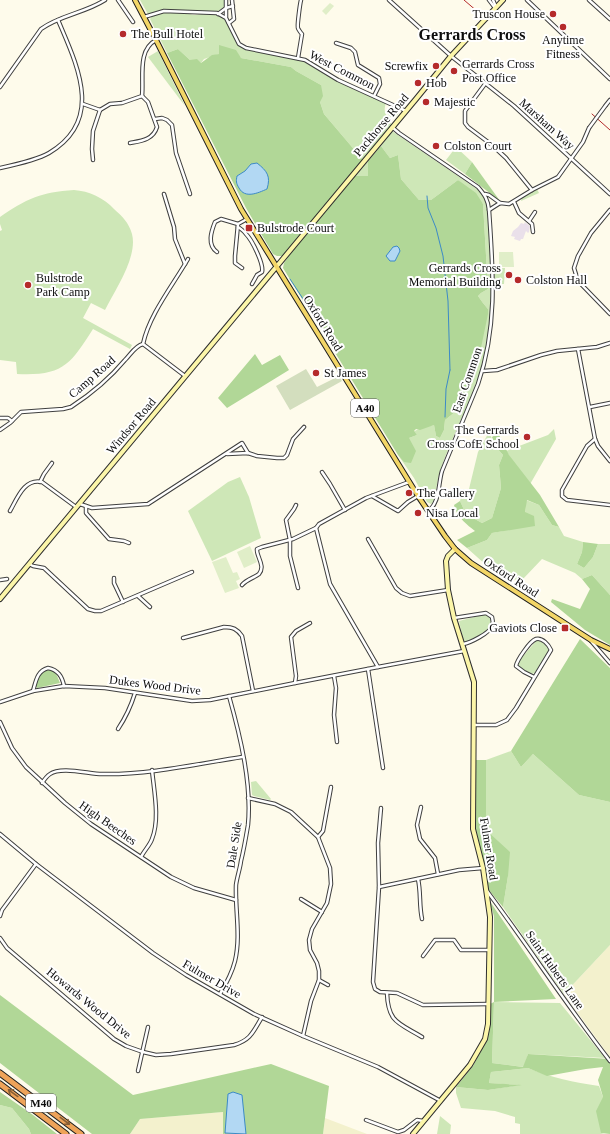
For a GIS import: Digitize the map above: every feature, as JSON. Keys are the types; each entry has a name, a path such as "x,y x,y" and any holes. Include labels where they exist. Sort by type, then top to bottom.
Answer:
{"highway":[{"name":"M40","path":"0,1073 81,1134"},
{"name":"M40","path":"0,1084 66,1134"}],"main road":[{"name":"Oxford Road","path":"135,0 247,218 418,496 455,549 471,563 494,579 591,640 610,650"},
{"name":"Packhorse Road","path":"277,266 451,56 502,0"},
{"name":"Windsor Road","path":"0,599 277,266"},
{"name":"Fulmer Road","path":"413,1134 439,1100 470,1065 484,1039 488,1024 490,917 483,868 473,829 474,682 454,618 448,590 446,561 448,556 455,549"}],"street":[{"path":"0,86 35,36 48,23 97,5 105,0"},
{"path":"118,0 133,22"},
{"path":"144,17 164,11 218,14 226,18 226,0"},
{"path":"229,23 234,19 232,0"},
{"path":"298,58 302,34 298,29 301,0"},
{"name":"Marsham Way","path":"389,0 451,56 514,106 610,194"},
{"path":"489,0 496,8"},
{"path":"493,0 496,8"},
{"path":"527,0 610,78"},
{"path":"589,0 610,19"},
{"path":"218,14 226,8 232,6"},
{"name":"West Common","path":"226,18 239,44 246,48 305,60 338,80 406,111"},
{"path":"0,168 48,154 60,146 74,130 78,121 83,104 82,83 58,20"},
{"path":"130,143 145,140 152,136 157,127 148,102 142,96 142,72 144,57 149,45 156,40"},
{"path":"336,43 351,48 355,52 358,65 379,78 380,84 374,96"},
{"path":"485,84 465,111 465,122 468,127 492,145 506,158 532,190"},
{"path":"93,160 93,132 100,110 110,104 122,103 142,96"},
{"path":"392,127 478,188 484,194 489,195 500,203 509,204 558,177 583,142 589,128 610,100"},
{"path":"83,104 100,110"},
{"path":"154,119 167,120 172,124 176,153 190,194"},
{"path":"164,194 174,227 175,239 185,265"},
{"name":"East Common","path":"428,510 436,503 442,471 483,371 490,341 493,314 493,271 490,210 488,201 484,194"},
{"path":"514,202 519,213 532,224 533,232"},
{"path":"490,210 500,203"},
{"path":"610,210 591,233 578,256 574,268 578,280 610,314"},
{"path":"529,221 535,212"},
{"path":"242,268 235,260 238,226 247,218"},
{"path":"217,252 211,246 211,235 215,222 221,220 238,226 246,233 262,264 262,272 257,275 252,284"},
{"path":"185,376 143,344 156,312 188,259"},
{"path":"483,371 498,370 557,351 597,347 610,343"},
{"name":"Camp Road","path":"0,430 21,412 72,407 115,372 136,347 143,344"},
{"path":"578,349 595,439 598,446 610,461"},
{"path":"590,407 610,403"},
{"path":"0,418 8,418 12,421"},
{"path":"226,454 248,454 284,458 287,455 294,439 304,427"},
{"path":"595,439 587,446 562,490 562,496 567,500 610,505"},
{"path":"79,504 92,508 109,508 148,504 242,443 248,454"},
{"path":"40,482 52,463"},
{"path":"322,472 344,510"},
{"path":"10,511 26,486 32,482 40,482 76,507"},
{"path":"242,585 259,574 261,563 257,552 262,546 290,540 316,528 319,524 372,496 410,482"},
{"path":"372,496 403,513"},
{"path":"398,511 418,496"},
{"path":"296,505 286,520 290,540 290,556 298,588"},
{"path":"86,506 86,513 109,539 124,540 129,543"},
{"path":"316,528 330,584 378,668"},
{"path":"368,539 396,588 402,593 410,596 448,590"},
{"path":"29,564 44,568 88,609 95,611 101,611 192,572"},
{"path":"114,578 114,582 123,602"},
{"path":"0,580 8,579"},
{"path":"138,596 150,607"},
{"path":"454,618 486,613 492,617 492,626 490,630 469,643 463,644"},
{"path":"295,682 296,676 290,637 296,631 310,623"},
{"path":"183,638 224,627 231,627 237,630 242,636 253,691"},
{"path":"474,724 496,725 507,720 516,708 551,650 549,646 540,639 536,639 532,642 517,661 516,666 534,677"},
{"path":"591,640 610,663"},
{"name":"Dukes Wood Drive","path":"0,702 33,691 64,686 92,687 192,700 210,700 295,682 368,670 465,651"},
{"path":"33,691 38,675 41,671 48,668 58,672 63,680 64,686"},
{"path":"368,670 383,768"},
{"path":"334,676 336,688 334,715 337,742"},
{"path":"118,729 126,717 135,693"},
{"name":"Dale Side","path":"220,994 229,978 235,961 238,943 236,883 248,824 248,798 238,729 229,696"},
{"name":"High Beeches","path":"0,722 12,748 26,767 42,783 86,820 171,877 194,888 236,900"},
{"path":"42,783 55,771 101,774 152,770 242,757"},
{"path":"140,857 152,840 155,830 156,821 152,770"},
{"path":"318,837 322,831 331,788"},
{"path":"248,798 275,804 291,812 318,837 330,868 331,884 327,903 312,930 309,940 310,950 317,963 319,980 311,1001 303,1036"},
{"path":"381,808 377,864 379,887 373,982 375,989 380,992 397,993 423,1005 488,1004"},
{"path":"421,808 417,825 420,839 435,858 438,874"},
{"name":"Fulmer Drive","path":"0,834 36,864 153,953 186,975 262,1017 303,1036 378,1067 439,1100"},
{"path":"0,916 2,910 36,864"},
{"path":"379,887 459,870 483,868"},
{"path":"418,879 420,889 419,908 422,919"},
{"name":"Saint Huberts Lane","path":"486,889 588,1034 610,1061"},
{"path":"301,899 322,912"},
{"name":"Howards Wood Drive","path":"0,938 7,948 114,1038 126,1046 143,1052 156,1055 171,1054 243,1042 251,1037 262,1017"},
{"path":"423,956 435,940 454,940 461,950 489,950"},
{"path":"319,980 328,985"},
{"path":"387,993 387,1007 394,1020 422,1037"},
{"path":"138,1071 148,1027"},
{"path":"366,1120 398,1132 404,1130 417,1120 423,1121"}],"shaded area":[{"path":"525,222 530,226 529,232 528,233 526,231 523,239 520,241 514,239 515,237 511,236 513,231 521,223 524,224"},
{"path":"610,945 610,1057 564,994"},
{"path":"223,1112 223,1134 130,1134 140,1119"},
{"path":"325,1118 367,1134 323,1134"}],"green space":[{"path":"140,0 224,0 224,7 217,12 165,10 148,14"},
{"path":"330,3 334,6 326,15 322,11"},
{"path":"164,12 181,12 195,15 214,14 222,17 229,24 237,41 245,50 287,56 304,61 353,89 386,103 385,111 391,122 391,126 363,160 324,114 320,102 321,85 291,67 241,58 219,46 219,54 204,59 201,63 190,60 178,49 167,53 150,19 153,15"},
{"path":"219,45 236,50 241,58 291,67 321,85 323,96 320,102 324,114 363,160 283,256 273,254 246,208 167,53 178,49 190,60 197,59 201,63 212,55 219,54","holes":["257,164 266,174 267,189 246,194 237,176"]},
{"path":"158,51 185,106 148,57"},
{"path":"393,106 397,108 399,112 397,116 393,118 389,116 387,112 389,108"},
{"path":"392,131 477,189 483,195 488,209 492,269 490,330 477,382 440,471 434,501 431,504 427,502 414,478 398,455 404,461 409,438 417,435 413,432 417,430 434,425 436,436 440,438 444,430 445,420 460,408 472,382 488,309 478,296 488,289 483,204 458,180 431,200 419,200 401,179 398,155 390,158 381,146"},
{"path":"381,146 390,158 398,155 401,179 419,200 431,200 458,180 476,193 483,204 488,289 478,296 488,309 488,314 477,367 460,408 445,420 444,430 440,438 436,436 434,425 420,430 416,429 414,431 417,435 409,438 416,451 411,463 404,462 398,455 283,268 284,263 291,253 355,176 368,176 368,161"},
{"path":"456,147 472,162 465,174 446,160"},
{"path":"368,161 368,176 355,176"},
{"path":"472,162 500,201 465,174"},
{"path":"537,189 539,193 521,201 522,197"},
{"path":"74,190 101,198 122,217 131,230 133,243 129,263 105,310 91,303 83,318 132,345 130,349 93,329 78,352 64,366 45,373 17,374 16,362 0,360 0,231 2,230 0,217 18,205 34,198 62,191"},
{"path":"499,252 513,252 514,267 499,267"},
{"path":"494,268 505,268 504,284 495,284"},
{"path":"255,354 262,365 280,355 289,370 227,408 218,398"},
{"path":"306,369 317,387 339,376 342,381 290,410 276,386"},
{"path":"554,429 556,439 529,486 506,451 548,435"},
{"path":"489,432 495,446 503,455 499,465 501,488 492,518 482,523 466,514 460,501 463,489 469,489 478,452"},
{"path":"498,433 509,455 540,495 559,527 552,525 539,505 527,500 525,512 534,516 535,526 492,533 487,540 467,548 457,540 475,531 460,517 454,505 460,501 466,514 482,523 492,518 501,488 499,465 503,455 495,446 492,437"},
{"path":"240,477 249,497 261,538 212,561 188,511 228,482"},
{"path":"526,500 539,505 552,525 559,527 564,536 583,542 582,552 577,564 584,568 593,557 598,544 610,544 610,595 592,575 582,579 575,573 542,559 523,579 511,580 486,565 467,548 487,540 492,533 503,531 525,513"},
{"path":"583,542 598,544 593,557 584,568 577,564 582,552"},
{"path":"250,546 257,562 244,568 237,552"},
{"path":"226,557 233,573 237,572 240,579 236,581 239,588 225,593 212,562"},
{"path":"592,575 610,595 610,645 585,630 551,602 552,599 580,609 590,589 582,579"},
{"path":"486,614 491,619 491,626 489,629 467,642 463,640 459,621"},
{"path":"580,639 610,668 610,802 579,795 533,754 521,767 511,751"},
{"path":"537,640 540,640 549,646 549,650 535,673 531,674 519,667 518,662"},
{"path":"49,669 55,671 60,683 37,688 35,685 37,679 43,671"},
{"path":"511,751 521,767 533,754 579,795 610,802 610,945 564,994 503,907 508,876 486,830 486,760"},
{"path":"476,760 486,760 486,830 510,852 503,907 488,889 475,827"},
{"path":"256,781 271,799 270,800 252,795 251,782"},
{"path":"489,900 556,999 494,1002 494,916"},
{"path":"0,995 133,1095 271,1064 329,1086 323,1134 223,1134 223,1112 140,1119 130,1134 92,1134 0,1063"},
{"path":"494,1002 560,1003 605,1058 528,1054 524,1067 492,1063"},
{"path":"494,1002 492,1063 523,1067 528,1054 610,1059 610,1134 601,1133 596,1111 603,1097 598,1080 603,1067 547,1076 528,1068 491,1072 489,1083 522,1085 488,1090 456,1087 473,1066 486,1041 490,1004"},
{"path":"528,1068 563,1079 599,1086 603,1097 601,1133 604,1134 520,1134 520,1124 515,1123 515,1117 495,1111 461,1108 456,1093 456,1087 488,1090 519,1085 489,1083 491,1072"},
{"path":"0,1092 57,1134 31,1134 29,1129 12,1108 0,1105"},
{"path":"0,1105 12,1108 29,1129 31,1134 0,1134"},
{"path":"440,1116 451,1125 450,1134 437,1134"}],"water":[{"path":"257,163 267,174 269,181 267,189 252,194 245,193 237,185 237,176 245,171 251,164"},
{"path":"397,246 400,251 395,261 390,261 386,256 393,247"},
{"path":"233,1092 242,1095 246,1134 225,1133 228,1094"}],"waterway":[{"path":"427,196 428,208 436,228 443,256 448,301 450,370"},
{"path":"290,279 309,308"},
{"path":"445,417 446,389 450,370"}],"railway":[{"path":"464,0 478,12"},
{"path":"592,114 610,130"}],"place":[{"name":"Truscon House","path":"553,14"},
{"name":"Anytime Fitness","path":"563,27"},
{"name":"The Bull Hotel","path":"123,34"},
{"name":"Screwfix","path":"436,66"},
{"name":"Gerrards Cross Post Office","path":"454,71"},
{"name":"Hob","path":"418,83"},
{"name":"Majestic","path":"426,102"},
{"name":"Colston Court","path":"436,146"},
{"name":"Bulstrode Court","path":"249,228"},
{"name":"Gerrards Cross Memorial Building","path":"509,275"},
{"name":"Colston Hall","path":"518,280"},
{"name":"Bulstrode Park Camp","path":"28,285"},
{"name":"St James","path":"316,373"},
{"name":"The Gerrards Cross CofE School","path":"527,437"},
{"name":"The Gallery","path":"409,493"},
{"name":"Nisa Local","path":"418,513"},
{"name":"Gaviots Close","path":"565,628"}],"district":[{"name":"Gerrards Cross","path":"472,34"}]}
